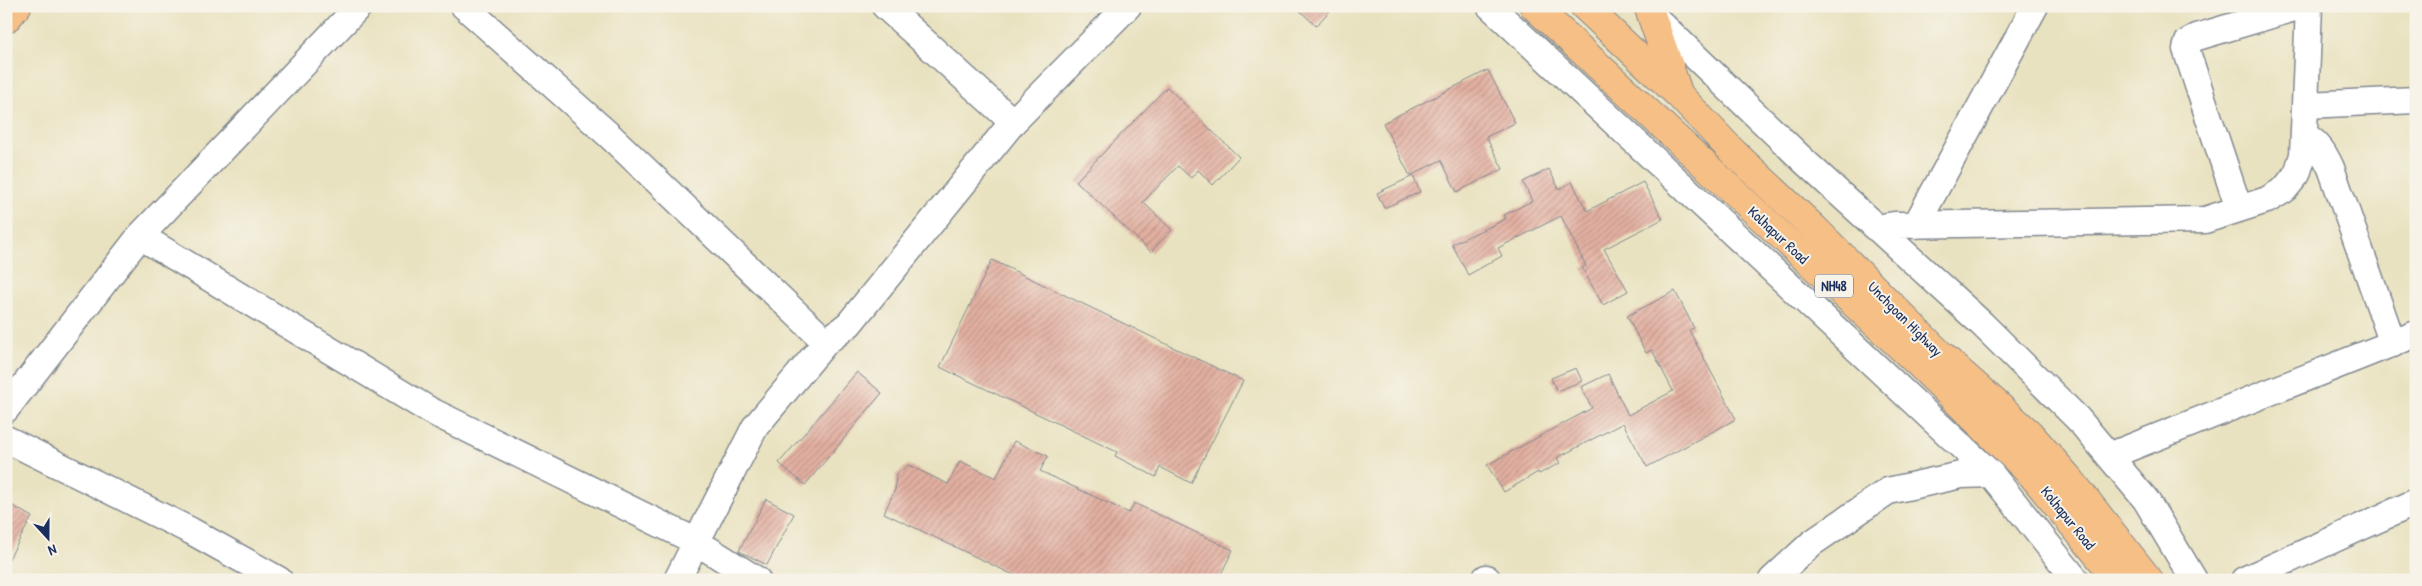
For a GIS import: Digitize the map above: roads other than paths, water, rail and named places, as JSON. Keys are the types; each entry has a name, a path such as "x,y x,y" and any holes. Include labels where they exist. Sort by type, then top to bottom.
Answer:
{"main road":[{"path":"6,18 17,6"},
{"name":"Kolhapur Road","path":"1534,6 1920,365 2032,474 2118,580"},
{"name":"Unchgoan Highway","path":"1584,6 1679,95 1734,153 1815,229 1940,354 2029,433 2072,482 2149,580"},
{"path":"1650,10 1679,95"}],"street":[{"path":"6,409 140,236 359,6"},
{"path":"464,6 610,136 826,342"},
{"path":"884,6 1013,122"},
{"path":"677,580 695,541 755,427 826,342 849,324 1013,122 1128,6"},
{"path":"1490,6 1991,474 2076,580"},
{"path":"1916,225 2035,6"},
{"path":"2239,209 2186,49 2188,42 2197,37 2301,6"},
{"path":"1876,228 1894,225 2205,220 2267,200 2284,190 2297,174 2303,155 2309,6"},
{"path":"1650,10 1876,228 1982,324 2078,419 2146,500 2194,580"},
{"path":"2305,105 2416,100"},
{"path":"2109,456 2404,339 2331,168 2316,142 2304,135"},
{"path":"140,236 429,410 695,541 758,580"},
{"path":"6,439 191,531 279,580"},
{"path":"1772,580 1812,543 1888,491 1961,475 1991,474"},
{"path":"2244,580 2416,502"}]}
